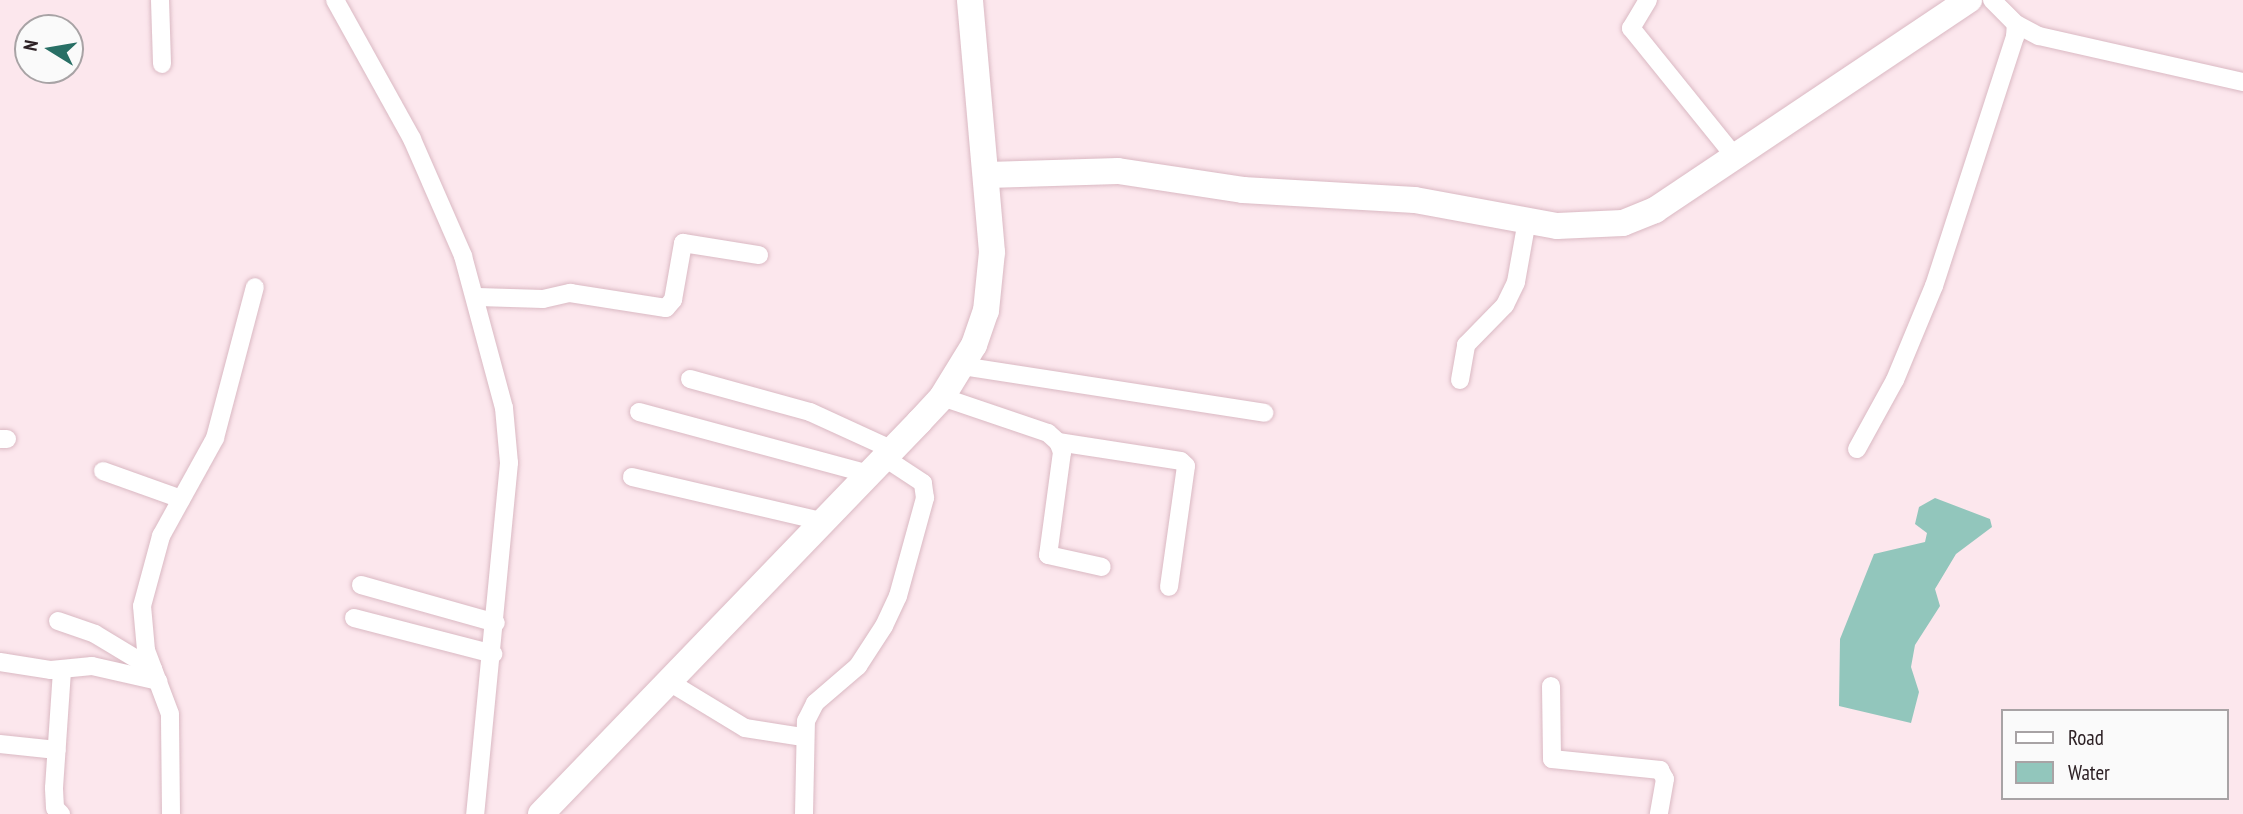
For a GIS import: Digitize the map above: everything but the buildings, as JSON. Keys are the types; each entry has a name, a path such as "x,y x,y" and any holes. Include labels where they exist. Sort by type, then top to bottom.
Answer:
{"street":[{"path":"160,0 162,64"},
{"path":"335,0 412,139 478,297 509,436 496,623 475,814"},
{"path":"541,814 666,680 942,397 962,366 986,311 992,252 988,175 970,0"},
{"path":"1647,0 1631,28 1735,157"},
{"path":"988,175 1118,171 1243,190 1415,200 1527,220 1594,227 1623,223 1655,210 1969,0"},
{"path":"1992,0 2015,24 2071,47 2243,82"},
{"path":"1857,449 1895,380 1934,286 2008,61 2015,24"},
{"path":"1460,380 1466,345 1505,305 1516,282 1527,220"},
{"path":"478,297 543,299 570,293 666,308 673,300 683,243 759,255"},
{"path":"172,814 170,714 142,629 142,606 161,536 215,438 255,287"},
{"path":"962,366 1265,413"},
{"path":"690,379 810,412 882,460 916,477 926,490 898,596 868,653 815,703 803,737 804,814"},
{"path":"942,397 1048,433 1058,442 1062,452 1048,555 1102,567"},
{"path":"639,412 882,460"},
{"path":"1058,442 1181,461 1186,466 1169,587"},
{"path":"103,471 181,499"},
{"path":"632,477 821,521"},
{"path":"361,585 496,623"},
{"path":"354,618 493,654"},
{"path":"58,621 95,634 156,675"},
{"path":"0,662 62,671 92,666 156,675"},
{"path":"61,814 55,808 62,671"},
{"path":"666,680 746,728 803,737"},
{"path":"1550,686 1552,759 1660,770 1665,779 1659,814"},
{"path":"0,744 57,750"}],"water":[{"path":"1935,498 1990,519 1992,527 1956,554 1935,589 1940,606 1915,645 1911,667 1919,692 1911,723 1839,706 1840,639 1874,554 1925,542 1927,533 1915,524 1919,507"}]}
